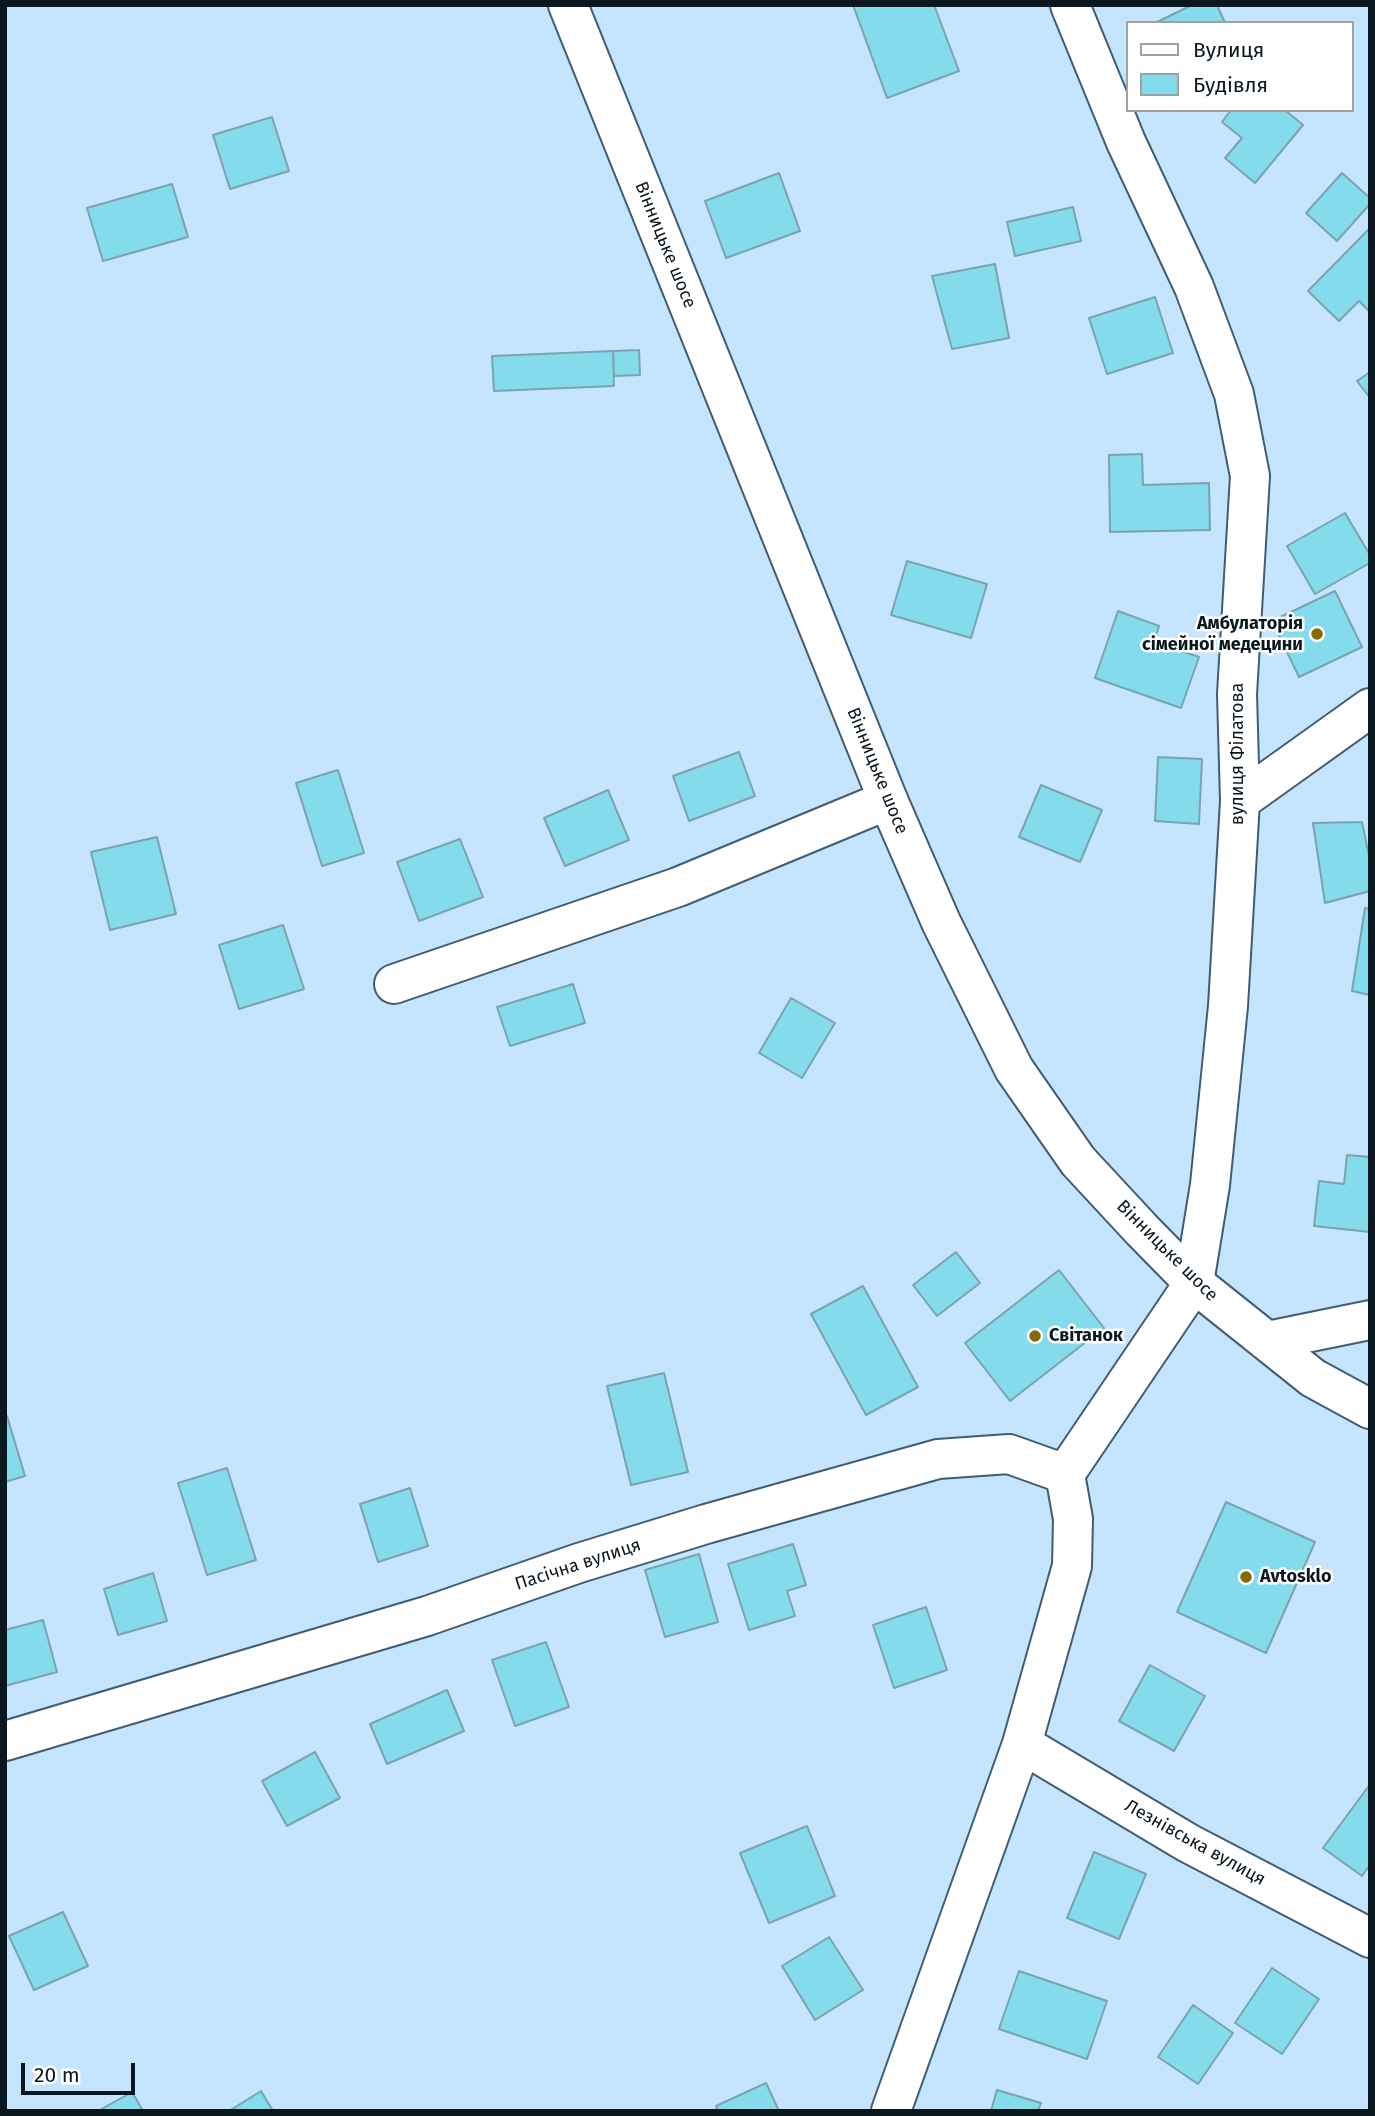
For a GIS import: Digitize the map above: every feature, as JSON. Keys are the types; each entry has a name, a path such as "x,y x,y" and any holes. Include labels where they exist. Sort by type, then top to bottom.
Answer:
{"street":[{"name":"Вінницьке шосе","path":"568,5 888,800 941,922 1014,1069 1079,1161 1194,1283 1313,1378 1370,1409"},
{"name":"вулиця Філатова","path":"1070,5 1126,142 1194,287 1234,394 1250,476 1237,694 1240,801 1226,1020 1210,1185 1194,1283"},
{"path":"1240,801 1370,708"},
{"path":"394,984 678,887 888,800"},
{"path":"891,2111 1022,1744 1072,1566 1073,1519 1065,1474 1194,1283"},
{"path":"1267,1341 1370,1320"},
{"name":"Пасічна вулиця","path":"5,1741 427,1616 579,1563 706,1524 938,1459 1009,1454 1065,1474"},
{"name":"Лезнівська вулиця","path":"1022,1744 1188,1843 1370,1938"}],"building":[{"path":"853,5 934,5 959,71 887,98"},
{"path":"1192,5 1217,5 1224,21 1159,21"},
{"path":"1230,112 1287,112 1303,125 1255,183 1225,158 1242,138 1222,122"},
{"path":"272,117 289,171 230,189 213,135"},
{"path":"779,173 800,231 726,258 705,201"},
{"path":"1342,173 1370,198 1370,204 1337,241 1306,213"},
{"path":"172,184 188,237 103,261 87,208"},
{"path":"1073,207 1081,241 1015,256 1007,222"},
{"path":"1370,228 1370,312 1359,301 1339,321 1308,291"},
{"path":"995,264 1009,338 952,349 932,276"},
{"path":"1155,297 1173,353 1107,374 1089,318"},
{"path":"639,350 640,375 614,376 613,351"},
{"path":"613,351 614,386 494,391 492,356"},
{"path":"1370,372 1370,398 1357,381"},
{"path":"1142,454 1143,485 1209,483 1210,530 1110,532 1109,455"},
{"path":"1345,513 1370,555 1370,563 1315,594 1287,546"},
{"path":"907,561 987,584 971,638 891,615"},
{"name":"Амбулаторія сімейної медецини","path":"1335,591 1362,647 1299,677 1272,621"},
{"path":"1118,611 1159,626 1154,642 1199,657 1181,708 1095,678"},
{"path":"739,752 755,796 689,821 673,776"},
{"path":"1158,757 1202,759 1199,824 1155,821"},
{"path":"338,770 364,853 322,866 296,783"},
{"path":"1041,785 1102,810 1080,862 1019,837"},
{"path":"608,790 629,840 565,866 544,818"},
{"path":"1362,822 1370,861 1370,891 1325,903 1313,823"},
{"path":"157,837 176,914 110,930 91,852"},
{"path":"460,839 483,897 419,921 397,862"},
{"path":"1365,908 1370,909 1370,995 1352,991"},
{"path":"283,925 304,989 239,1009 219,945"},
{"path":"573,984 585,1023 510,1046 497,1007"},
{"path":"791,998 835,1023 802,1078 759,1053"},
{"path":"1347,1155 1370,1157 1370,1232 1314,1226 1319,1181 1344,1184"},
{"path":"956,1252 980,1283 937,1316 913,1285"},
{"path":"1059,1270 1104,1328 1010,1401 965,1343"},
{"path":"863,1286 918,1387 866,1415 811,1314"},
{"path":"664,1373 688,1472 631,1485 607,1386"},
{"path":"7,1416 25,1476 5,1482 5,1417"},
{"path":"227,1468 256,1560 207,1575 178,1483"},
{"path":"410,1488 428,1546 378,1562 360,1504"},
{"path":"1226,1502 1315,1542 1266,1653 1177,1612"},
{"path":"793,1544 806,1585 787,1591 795,1616 749,1630 728,1564"},
{"path":"699,1554 718,1622 665,1637 645,1570"},
{"path":"153,1573 167,1621 118,1635 104,1589"},
{"path":"926,1607 947,1670 894,1688 873,1625"},
{"path":"43,1620 57,1672 5,1686 5,1630"},
{"path":"546,1642 569,1707 515,1726 492,1660"},
{"path":"1150,1665 1205,1696 1174,1751 1119,1721"},
{"path":"447,1690 464,1731 387,1764 370,1724"},
{"path":"315,1752 340,1798 287,1826 262,1781"},
{"path":"1368,1787 1370,1865 1362,1876 1323,1848"},
{"path":"807,1826 835,1896 769,1923 740,1853"},
{"path":"1094,1852 1146,1874 1119,1939 1067,1918"},
{"path":"63,1912 88,1966 34,1990 9,1936"},
{"path":"829,1937 863,1990 815,2020 782,1966"},
{"path":"1272,1968 1319,1999 1282,2054 1235,2023"},
{"path":"1019,1971 1107,2001 1087,2059 999,2029"},
{"path":"1193,2005 1233,2033 1198,2084 1158,2057"},
{"path":"766,2083 779,2111 718,2111 716,2106"},
{"path":"997,2090 1041,2103 1038,2111 991,2111"},
{"path":"261,2091 273,2111 229,2111"},
{"path":"132,2092 143,2111 98,2111"}],"place":[{"name":"Амбулаторія сімейної медецини","path":"1317,634"},
{"name":"Світанок","path":"1035,1336"},
{"name":"Avtosklo","path":"1246,1577"}]}
